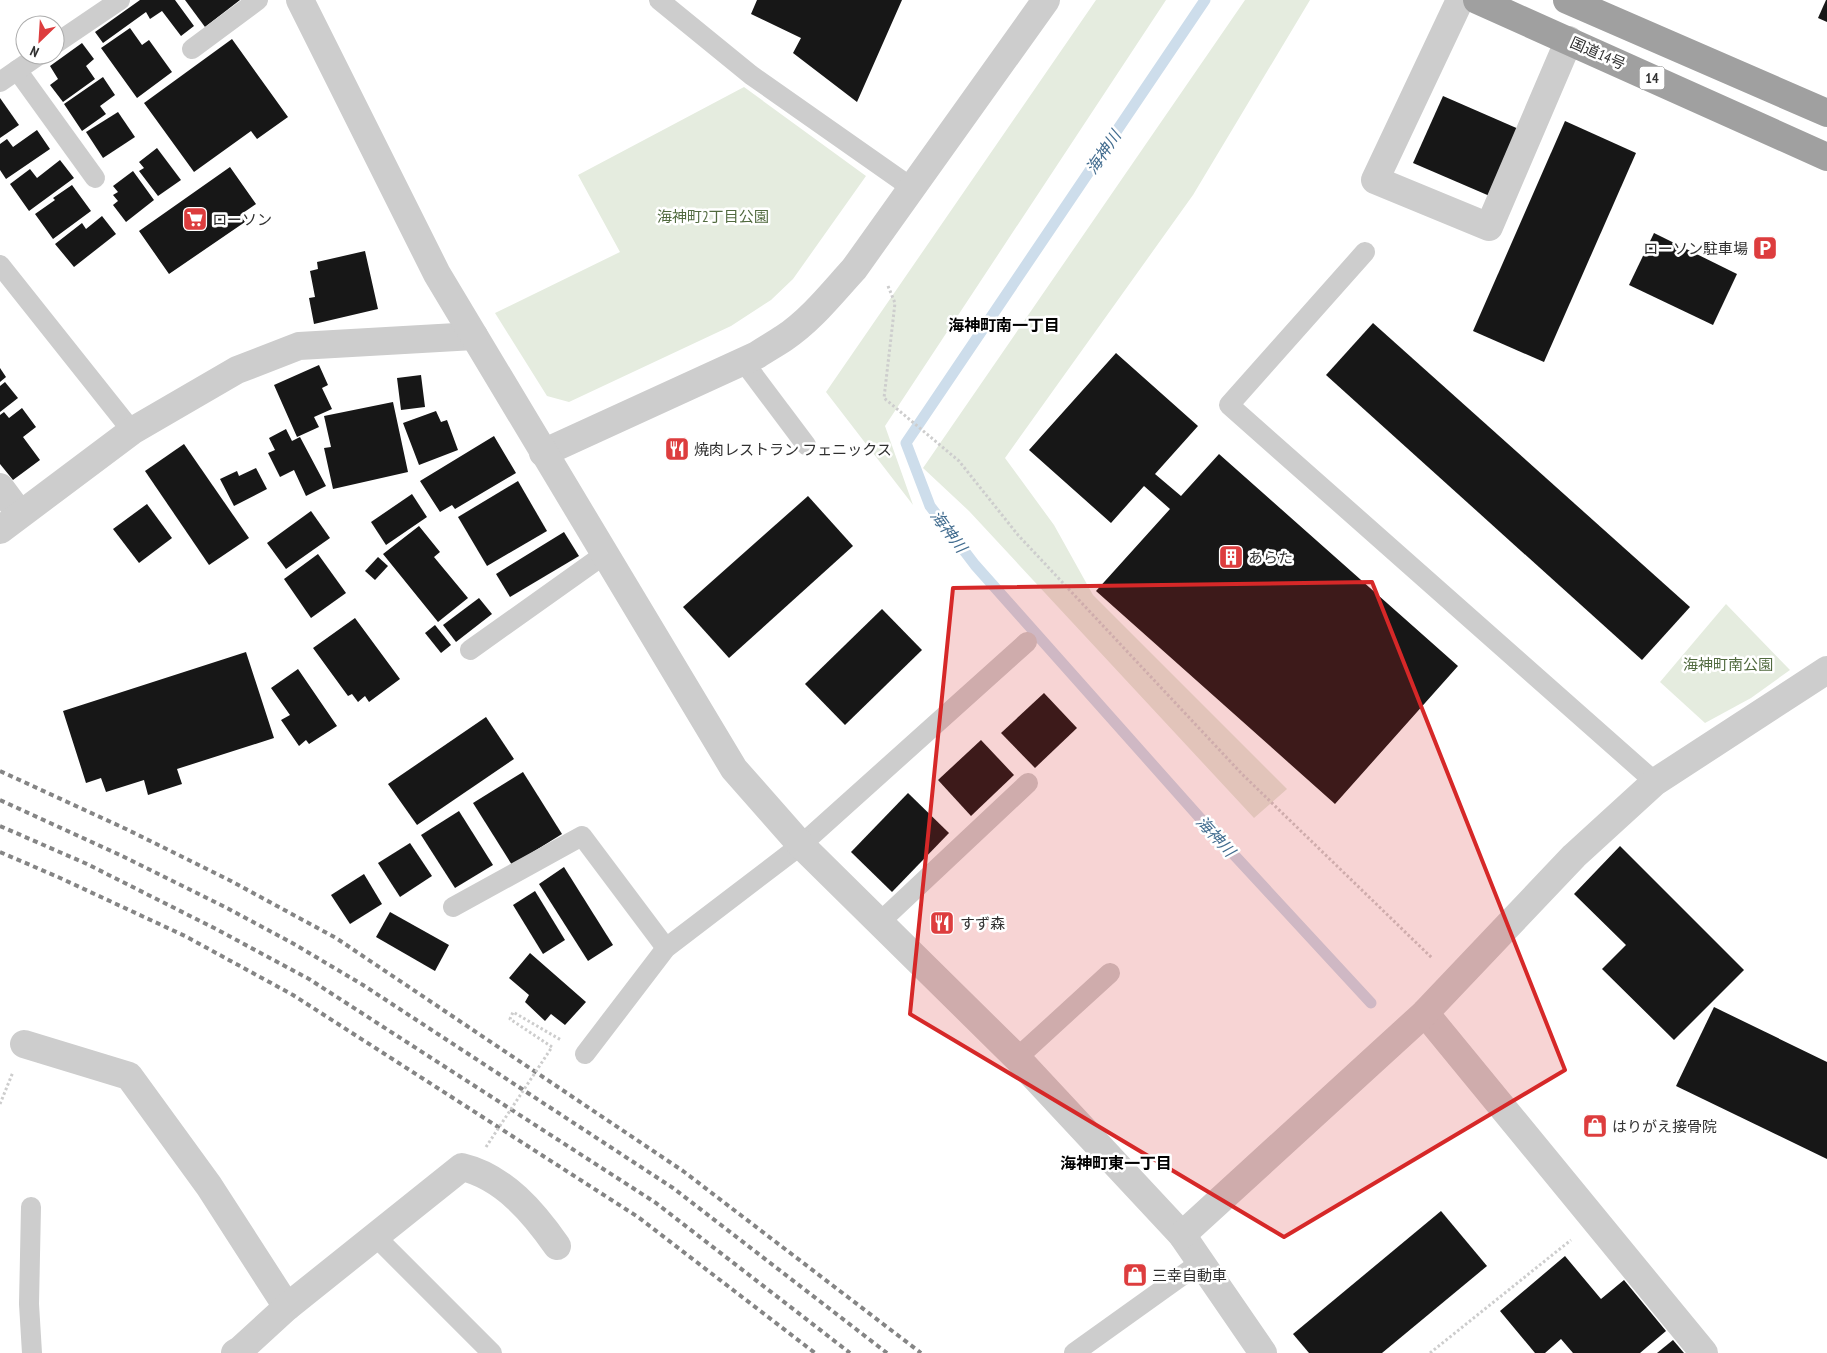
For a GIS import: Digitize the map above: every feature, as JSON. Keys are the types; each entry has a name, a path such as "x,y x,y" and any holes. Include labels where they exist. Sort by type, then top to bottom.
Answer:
{"highway":[{"name":"国道14号","path":"1477,0 1570,40 1827,157"},
{"name":"14","path":"1567,0 1827,113"}],"street":[{"path":"300,0 437,274 734,769 801,845 1017,1058 1182,1235 1263,1353"},
{"path":"543,453 757,355 785,338 832,295 854,269 1046,0"},
{"path":"1460,0 1375,180 1489,227 1570,40"},
{"path":"0,487 10,522 132,431 237,370 299,346 474,336"},
{"path":"1182,1235 1425,1013 1574,856 1655,782 1827,670"},
{"path":"1425,1013 1704,1353"},
{"path":"24,1044 129,1076 209,1186 288,1306"},
{"path":"235,1353 288,1306 462,1167 485,1175 518,1198 557,1246"}],"lane":[{"path":"65,37 120,0"},
{"path":"192,49 258,0"},
{"path":"659,0 751,75 912,188"},
{"path":"0,82 24,65"},
{"path":"17,70 95,178"},
{"path":"1365,252 1229,405 1655,782"},
{"path":"0,265 132,431"},
{"path":"743,361 806,445"},
{"path":"470,650 605,554"},
{"path":"585,1054 666,948 801,845 1027,642"},
{"path":"880,922 1028,784"},
{"path":"453,907 582,836 666,948"},
{"path":"1017,1058 1110,973"},
{"path":"31,1206 29,1304 32,1353"},
{"path":"375,1236 492,1353"},
{"path":"1074,1353 1201,1262"}],"path":[{"path":"888,286 895,303 884,398 960,461 1018,535 1242,774 1455,982"},
{"path":"486,1147 552,1047 510,1019 513,1012 558,1039"},
{"path":"1430,1353 1595,1221"}],"highlighted area":[{"path":"1372,582 1565,1070 1284,1237 910,1014 953,588"}],"green space":[{"path":"1096,0 1166,0 885,426 913,505 826,392"},
{"path":"1245,0 1310,0 1193,195 1005,458 1054,525 1093,595 1287,789 1254,818 969,511 923,468"},
{"name":"海神町2丁目公園","path":"744,87 866,176 793,279 771,300 731,326 569,402 547,396 495,313 620,252 578,175"},
{"name":"海神町南公園","path":"1726,604 1790,670 1751,698 1705,723 1660,682"}],"building":[{"path":"140,0 175,0 194,26 181,36 162,11 150,19 146,12 103,43 95,32"},
{"path":"185,0 240,0 205,27"},
{"path":"757,0 902,0 857,102 793,53 801,38 751,14"},
{"path":"1827,0 1827,22 1818,18"},
{"path":"130,28 142,45 149,40 172,72 137,98 101,48"},
{"path":"232,39 288,117 257,139 251,131 194,172 144,103"},
{"path":"82,43 94,59 86,66 95,79 63,102 50,85 58,79 50,66 65,65 65,55"},
{"path":"103,77 115,95 100,106 106,114 82,131 64,104"},
{"path":"1443,96 1521,130 1492,197 1413,163"},
{"path":"0,98 19,125 0,138"},
{"path":"118,112 135,137 103,158 86,132"},
{"path":"1565,121 1636,153 1544,362 1473,331"},
{"path":"37,130 50,149 6,179 0,170 0,144 7,139 13,147"},
{"path":"157,148 181,180 158,196 139,171 144,168 139,162"},
{"path":"60,160 74,178 29,211 10,184 30,169 37,178"},
{"path":"230,167 256,204 240,215 245,222 169,274 139,231"},
{"path":"133,171 154,200 126,222 113,205 118,201 113,195 118,192 113,186"},
{"path":"72,185 91,211 53,239 35,214"},
{"path":"102,216 116,234 74,267 55,244 82,223 86,229"},
{"path":"1654,233 1737,274 1713,325 1629,285"},
{"path":"365,251 378,309 314,324 309,298 315,297 310,271 318,269 317,262"},
{"path":"1373,323 1690,607 1642,660 1326,375"},
{"name":"あらた","path":"1116,353 1198,426 1155,474 1181,496 1219,454 1458,666 1335,804 1096,591 1170,509 1144,486 1111,523 1029,450"},
{"path":"319,365 328,385 322,388 332,409 314,417 319,427 297,437 274,385"},
{"path":"0,368 6,377 0,382"},
{"path":"421,375 425,407 401,410 397,378"},
{"path":"5,382 18,398 0,412 0,386"},
{"path":"393,402 408,472 333,489 324,448 331,447 324,416"},
{"path":"22,408 36,427 23,437 40,460 13,480 0,464 0,415 4,412 9,418"},
{"path":"436,411 441,422 447,420 458,450 419,465 403,423"},
{"path":"286,429 292,441 300,437 326,486 306,496 294,470 280,477 268,453 275,450 269,438"},
{"path":"494,436 516,473 455,509 452,505 440,512 420,481"},
{"path":"184,444 249,538 209,565 145,471"},
{"path":"256,468 267,489 234,506 220,479 237,471 239,476"},
{"path":"518,481 547,531 487,566 458,517"},
{"path":"412,494 427,517 386,545 371,522"},
{"path":"808,496 853,546 729,658 683,607"},
{"path":"147,504 172,538 139,563 113,529"},
{"path":"311,511 330,538 286,569 267,543"},
{"path":"419,526 440,552 434,557 468,598 438,622 383,554"},
{"path":"564,532 579,556 510,597 496,574"},
{"path":"318,554 346,593 311,618 284,579"},
{"path":"378,557 388,566 375,580 365,571"},
{"path":"479,598 492,614 456,642 443,625"},
{"path":"882,609 922,650 845,725 805,684"},
{"path":"355,618 400,679 369,702 365,696 358,702 352,694 348,696 313,648"},
{"path":"435,625 451,645 441,653 425,633"},
{"path":"246,652 274,738 177,769 182,784 148,795 144,780 106,792 101,778 86,783 63,711"},
{"path":"298,669 337,726 309,744 306,740 299,746 281,720 290,715 271,688"},
{"path":"1044,693 1077,728 1035,768 1001,733"},
{"path":"486,717 514,759 417,825 388,784"},
{"path":"981,740 1014,775 971,816 938,780"},
{"path":"523,772 562,834 512,865 473,803"},
{"path":"908,793 949,833 892,892 851,852"},
{"path":"459,811 493,865 455,888 421,835"},
{"path":"410,843 432,876 400,897 378,863"},
{"path":"1620,846 1744,970 1674,1040 1602,969 1626,945 1574,894"},
{"path":"564,867 613,945 588,961 539,884"},
{"path":"364,874 382,904 350,924 331,895"},
{"path":"535,891 565,940 543,954 513,905"},
{"path":"390,912 449,945 435,971 376,937"},
{"path":"530,953 586,1002 565,1025 551,1014 545,1021 525,1002 529,995 509,978"},
{"path":"1714,1007 1827,1062 1827,1159 1676,1086"},
{"path":"1441,1211 1487,1266 1382,1353 1309,1353 1293,1334"},
{"path":"1565,1256 1601,1299 1624,1280 1666,1331 1640,1353 1573,1353 1561,1339 1545,1353 1535,1353 1500,1311"},
{"path":"1673,1340 1684,1353 1657,1353"}],"waterway":[{"name":"海神川","path":"1205,0 906,443 930,506 975,565 1200,818 1371,1003"}],"railway":[{"path":"0,771 126,829 231,881 336,938 683,1171 921,1353"},
{"path":"0,800 120,855 225,907 294,944 363,985 673,1188 887,1353"},
{"path":"0,826 87,864 216,929 309,979 656,1203 850,1353"},
{"path":"0,852 185,936 293,995 638,1217 815,1353"}],"place":[{"name":"ローソン","path":"195,219"},
{"name":"ローソン駐車場","path":"1765,248"},
{"name":"焼肉レストラン フェニックス","path":"677,449"},
{"name":"あらた","path":"1231,557"},
{"name":"すず森","path":"942,923"},
{"name":"はりがえ接骨院","path":"1595,1126"},
{"name":"三幸自動車","path":"1135,1275"}],"district":[{"name":"海神町南一丁目","path":"1004,325"},
{"name":"海神町東一丁目","path":"1116,1163"}]}
